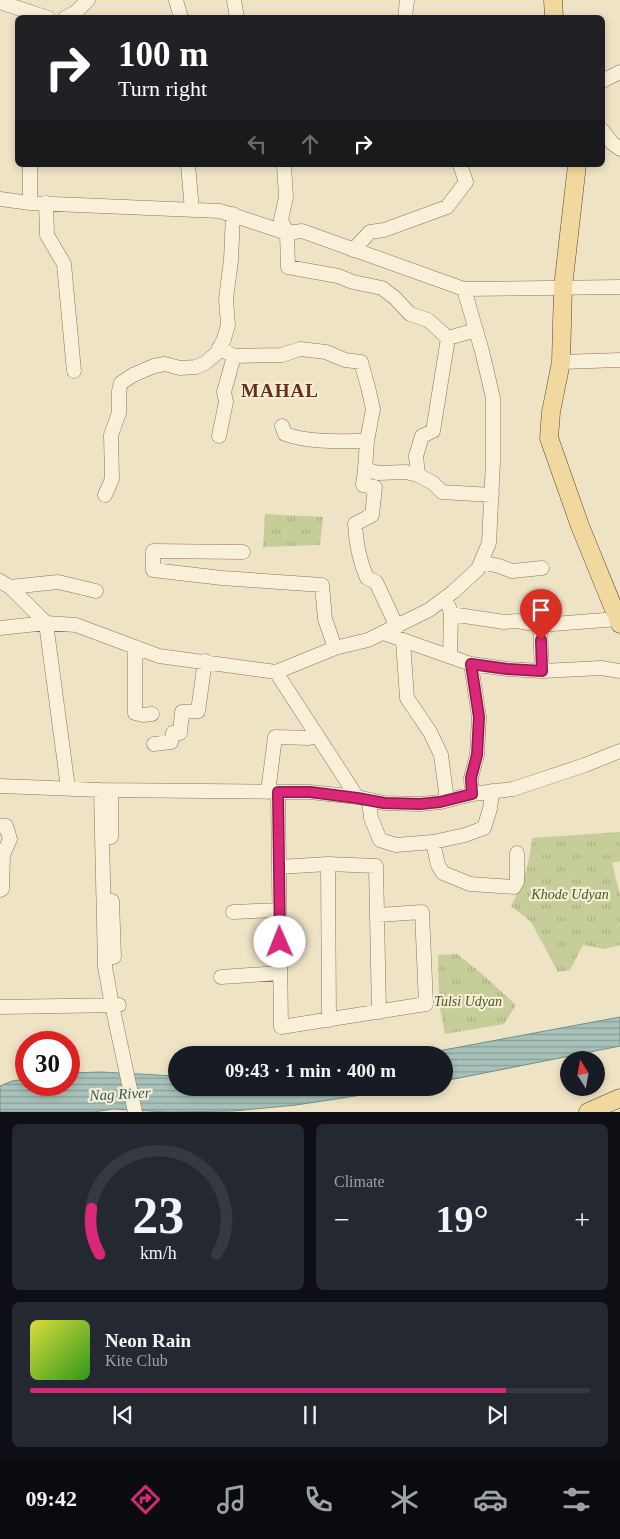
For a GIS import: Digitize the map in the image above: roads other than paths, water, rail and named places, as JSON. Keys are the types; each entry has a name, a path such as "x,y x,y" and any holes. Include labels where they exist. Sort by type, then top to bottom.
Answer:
{"main road":[{"path":"554,0 554,15"},
{"path":"577,167 563,286 561,362 548,438 580,526 619,622"},
{"path":"588,1112 620,1098"}],"street":[{"path":"70,15 88,0"},
{"path":"176,0 180,15"},
{"path":"234,0 236,15"},
{"path":"405,15 407,0"},
{"path":"0,2 39,15"},
{"path":"605,80 620,72"},
{"path":"605,134 620,149"},
{"path":"30,167 30,203"},
{"path":"188,167 192,210"},
{"path":"284,167 286,197 282,220 287,233 288,267 338,276 354,282 382,288 395,298 410,314 428,320 448,338"},
{"path":"353,250 370,232 384,230 447,207 466,182 461,167"},
{"path":"0,199 30,203 192,210 233,214 287,233 302,231 464,289 563,286 620,287"},
{"path":"46,203 47,235 64,264 74,371"},
{"path":"106,495 112,479 111,435 119,413 121,383 133,375 160,365 165,364 180,368 196,367 205,363 220,348 228,325 226,299 231,260 233,214"},
{"path":"0,628 46,623 76,625 159,656 276,672 335,648 368,640 429,610 447,597 478,569 489,543 492,495 492,398 464,289"},
{"path":"448,338 476,330"},
{"path":"418,475 416,456 422,436 433,431 448,338"},
{"path":"220,348 234,356 282,355 300,349 326,352 345,360 360,362 373,409 367,441 366,469 362,485 375,487 372,515 356,524 360,561 367,578 376,582 397,627"},
{"path":"219,436 226,402 224,392 234,356"},
{"path":"561,362 620,360"},
{"path":"282,426 285,434 294,437 332,441 367,441"},
{"path":"366,469 378,473 406,472 418,475 433,482 442,492 492,495"},
{"path":"243,552 152,551 153,570 222,578 322,584 325,619 335,648"},
{"path":"481,562 512,571 542,568"},
{"path":"5,584 58,582 96,591"},
{"path":"5,584 46,623 68,788"},
{"path":"447,597 451,614 450,656"},
{"path":"451,614 504,622 540,624 619,622"},
{"path":"540,624 542,671"},
{"path":"383,633 471,664 542,671 601,668 620,671"},
{"path":"403,641 407,698 430,732 441,755 448,800"},
{"path":"135,647 135,713 143,715 152,714"},
{"path":"154,744 171,742 173,733 180,733 182,712 198,711 205,661"},
{"path":"471,664 479,717 477,755 471,778 472,794"},
{"path":"276,672 315,735 363,799 380,840 396,846 434,842 465,835 484,828 490,809 492,792"},
{"path":"315,735 310,738 275,737 273,792 279,866 281,1028 426,1004 422,912 378,915"},
{"path":"0,786 106,790 310,792 384,803 420,804 472,794 513,789 620,751"},
{"path":"106,790 105,957 133,1084 143,1112"},
{"path":"0,826 6,826 10,838 3,855 2,889 0,890"},
{"path":"434,842 438,865 443,873 470,884 514,887 517,882 518,853"},
{"path":"279,866 328,864 376,866 379,1012"},
{"path":"328,864 329,1020"},
{"path":"233,912 279,910"},
{"path":"221,977 280,973"},
{"path":"0,1007 116,1005"},
{"path":"133,1084 135,1112"}],"water":[{"path":"620,1017 620,1046 595,1051 560,1051 560,1058 453,1079 453,1048"},
{"name":"Nag River","path":"80,1073 168,1076 168,1096 355,1096 296,1105 234,1111 167,1112 113,1109 94,1112 0,1112 0,1086 15,1081 15,1096 80,1096"}],"district":[{"name":"MAHAL","path":"280,390"}],"park label":[{"name":"Khode Udyan","path":"570,894"},
{"name":"Tulsi Udyan","path":"468,1001"}]}
